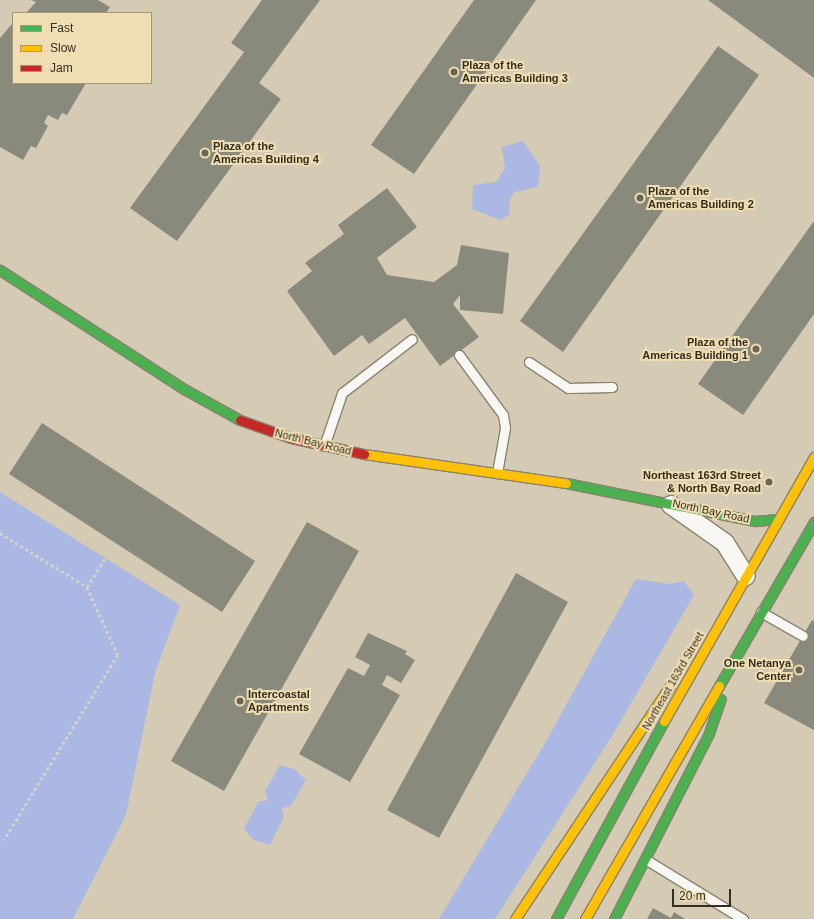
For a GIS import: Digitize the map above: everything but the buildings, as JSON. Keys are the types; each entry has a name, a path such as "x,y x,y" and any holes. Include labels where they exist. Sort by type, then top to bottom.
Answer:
{"main road":[{"name":"North Bay Road","path":"0,270 237,419 324,446 615,490 755,520 778,519"},
{"name":"Northeast 163rd Street","path":"556,919 591,850 814,457"},
{"path":"585,919 760,612 814,522"},
{"path":"515,919 676,676 746,576"},
{"path":"614,919 709,734 736,654"}],"street":[{"name":"North Bay Road","path":"667,502 725,543 746,576"}],"lane":[{"path":"324,446 342,393 412,339"},
{"path":"459,355 503,415 505,428 497,473"},
{"path":"529,362 568,388 612,387"},
{"path":"760,612 803,636"},
{"path":"645,859 743,919"}],"path":[{"path":"0,533 87,587 118,655 4,840"},
{"path":"87,587 105,558"}],"water":[{"path":"523,141 540,166 538,187 515,192 510,198 509,215 500,220 472,209 473,185 496,182 505,168 502,147"},
{"path":"0,492 180,605 155,673 126,815 73,919 0,919"},
{"path":"636,579 670,584 684,581 694,595 612,736 495,919 439,919 545,743"},
{"path":"280,765 294,769 306,780 291,806 282,808 284,817 270,845 254,840 244,829 258,802 268,800 265,791"}],"traffic: fast":[{"path":"0,270 184,389 240,420"},
{"path":"566,483 755,521 778,519"},
{"path":"719,686 814,522"},
{"path":"614,919 709,733 721,699"},
{"path":"556,919 664,721"}],"traffic: slow":[{"path":"364,454 566,483"},
{"path":"664,721 814,457"},
{"path":"515,919 670,686"},
{"path":"585,919 719,686"}],"traffic: jam":[{"path":"240,420 291,438 364,454"}],"place":[{"name":"Plaza of the Americas Building 3","path":"454,72"},
{"name":"Plaza of the Americas Building 4","path":"205,153"},
{"name":"Plaza of the Americas Building 2","path":"640,198"},
{"name":"Plaza of the Americas Building 1","path":"756,349"},
{"name":"Northeast 163rd Street & North Bay Road","path":"769,482"},
{"name":"One Netanya Center","path":"799,670"},
{"name":"Intercoastal Apartments","path":"240,701"}]}
